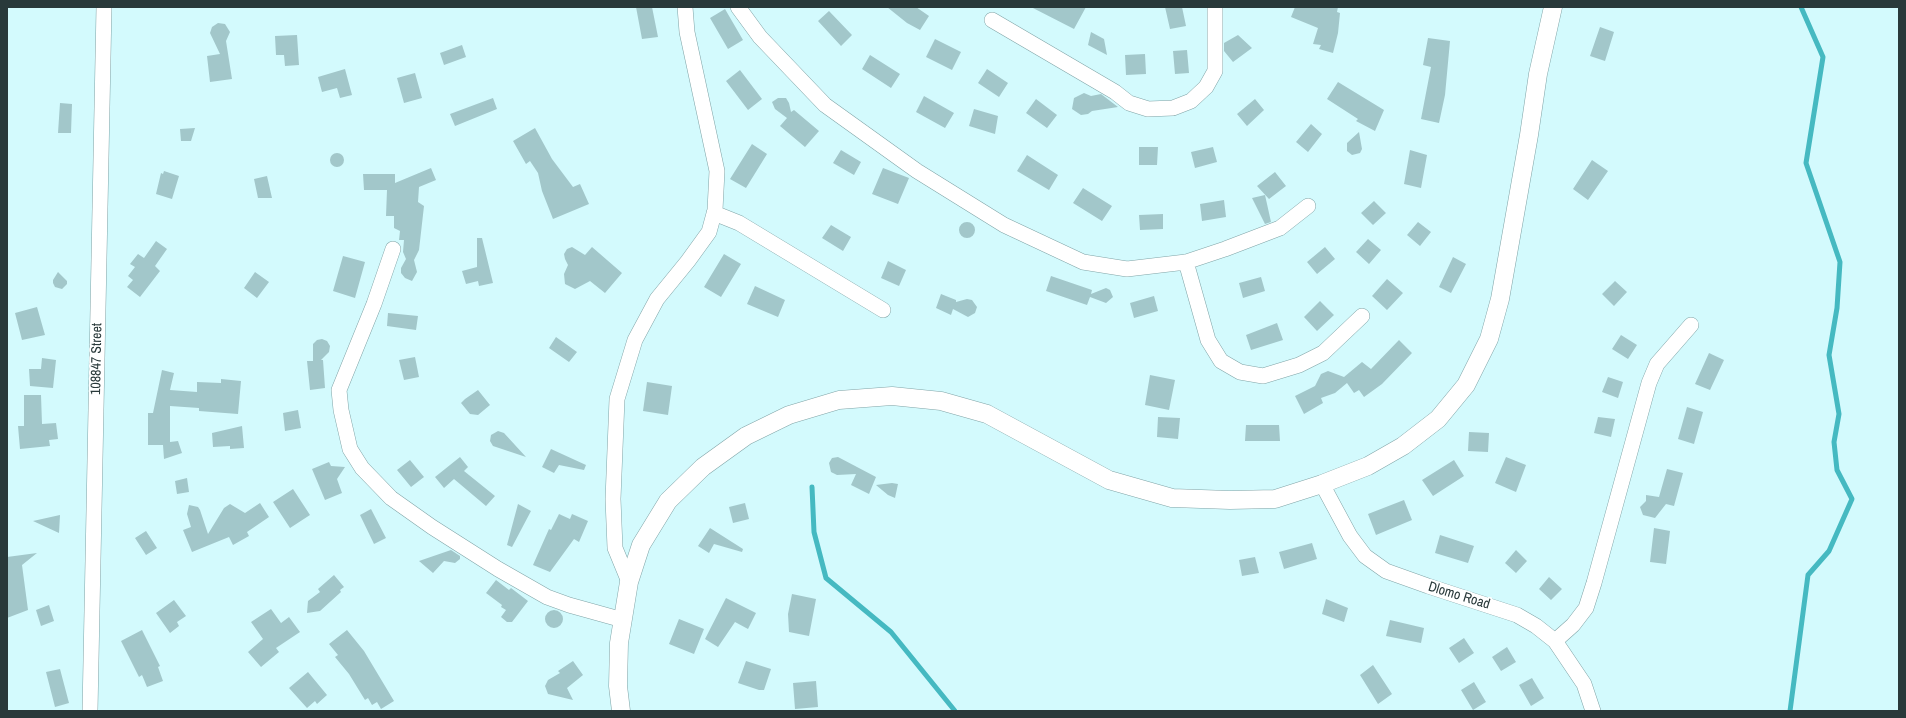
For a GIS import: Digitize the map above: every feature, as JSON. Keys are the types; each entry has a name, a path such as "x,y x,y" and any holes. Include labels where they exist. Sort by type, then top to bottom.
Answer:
{"street":[{"name":"108847 Street","path":"90,711 104,7"},
{"path":"629,582 615,548 613,498 617,399 635,340 657,299 709,232 714,213 717,171 687,32 686,7"},
{"path":"738,7 760,37 825,105 917,171 1004,225 1083,262 1127,269 1186,262 1280,228 1308,206"},
{"path":"992,20 1115,92 1129,103 1148,109 1173,108 1191,101 1206,88 1215,71 1215,7"},
{"path":"621,711 618,686 619,643 629,582 641,545 668,501 703,467 746,436 783,418 839,400 892,396 941,402 987,414 1109,480 1172,498 1230,500 1275,499 1322,484 1368,466 1403,446 1438,419 1466,385 1489,339 1500,299 1530,135 1538,74 1553,7"},
{"path":"714,213 739,224 883,310"},
{"path":"393,249 374,304 339,390 341,410 350,449 362,468 391,498 432,527 498,569 547,597 569,605 623,620"},
{"path":"1186,262 1208,340 1221,361 1240,372 1263,376 1299,365 1323,353 1362,316"},
{"path":"1555,641 1573,624 1586,608 1649,383 1657,364 1691,325"},
{"name":"Dlomo Road","path":"1322,484 1340,521 1350,536 1365,556 1386,571 1517,615 1536,626 1555,641 1584,684 1593,711"}],"building":[{"path":"636,7 652,7 658,37 642,39"},
{"path":"887,7 916,7 929,16 920,30 907,23"},
{"path":"1031,7 1086,7 1074,29"},
{"path":"1165,7 1182,7 1186,26 1170,29"},
{"path":"1295,7 1338,7 1337,12 1340,13 1338,33 1333,53 1319,49 1321,45 1313,44 1318,28 1291,17"},
{"path":"725,9 743,40 728,49 710,18"},
{"path":"829,11 852,35 841,46 818,21"},
{"path":"218,23 225,24 230,32 226,41 232,79 210,82 207,56 220,54 210,33 212,27"},
{"path":"1600,27 1614,32 1605,61 1590,56"},
{"path":"1091,32 1104,39 1107,55 1088,45"},
{"path":"297,35 299,65 285,66 284,55 276,55 275,36"},
{"path":"1238,35 1252,48 1233,62 1224,51 1224,43"},
{"path":"1428,38 1450,41 1445,95 1439,123 1421,119 1431,67 1423,65"},
{"path":"935,39 961,52 952,70 926,57"},
{"path":"462,45 466,57 444,65 440,53"},
{"path":"1187,50 1189,73 1175,74 1173,51"},
{"path":"1145,54 1146,74 1126,75 1125,55"},
{"path":"870,55 900,74 891,88 862,69"},
{"path":"345,69 352,95 340,98 337,88 322,92 318,77"},
{"path":"987,69 1008,83 999,97 978,83"},
{"path":"740,70 762,99 748,110 726,81"},
{"path":"415,73 422,98 404,103 397,78"},
{"path":"1338,82 1384,110 1375,131 1356,121 1358,119 1327,99"},
{"path":"1084,93 1091,96 1101,94 1118,107 1092,111 1088,114 1081,115 1072,109 1074,98"},
{"path":"924,96 954,113 945,128 916,112"},
{"path":"493,98 497,109 455,126 450,114"},
{"path":"778,98 786,98 791,112 794,110 819,131 805,147 780,126 787,118 775,109 772,102"},
{"path":"1036,99 1057,115 1047,128 1026,113"},
{"path":"1255,99 1264,110 1247,126 1237,114"},
{"path":"60,103 72,104 71,133 58,133"},
{"path":"974,109 998,116 995,134 969,126"},
{"path":"1311,124 1322,134 1308,152 1296,142"},
{"path":"195,128 191,141 181,141 180,129"},
{"path":"535,128 552,159 573,187 580,184 589,204 553,219 542,191 538,173 530,161 526,164 513,141"},
{"path":"1359,132 1362,149 1360,153 1352,155 1347,151 1347,143"},
{"path":"752,144 767,154 746,188 730,179"},
{"path":"1139,147 1158,147 1157,165 1139,165"},
{"path":"1213,147 1217,162 1195,168 1191,152"},
{"path":"841,150 861,162 854,175 833,163"},
{"path":"1410,150 1427,155 1421,188 1404,184"},
{"path":"334,153 340,153 344,157 344,163 340,167 334,167 330,163 330,157"},
{"path":"1027,155 1058,175 1049,190 1017,171"},
{"path":"1592,160 1608,171 1588,200 1573,189"},
{"path":"431,168 436,180 419,187 418,202 424,206 419,250 414,260 417,272 412,281 405,278 401,273 401,268 406,259 403,252 404,240 399,240 400,231 394,228 394,216 386,216 387,190 364,190 363,174 395,174 395,183"},
{"path":"883,168 909,178 898,204 872,194"},
{"path":"164,171 179,176 172,199 156,194 161,173 163,174"},
{"path":"1275,172 1286,186 1269,199 1257,186"},
{"path":"267,176 272,198 258,198 254,179"},
{"path":"1083,188 1112,206 1102,221 1073,203"},
{"path":"1265,195 1271,222 1265,224 1252,198"},
{"path":"1224,200 1226,217 1202,221 1200,204"},
{"path":"1374,201 1386,213 1373,225 1361,213"},
{"path":"1163,214 1163,229 1140,230 1139,215"},
{"path":"964,222 970,222 975,227 973,236 970,238 964,238 959,233 959,227"},
{"path":"1418,222 1431,232 1420,246 1407,235"},
{"path":"831,225 851,237 843,251 822,238"},
{"path":"477,238 482,238 493,283 479,286 478,281 466,284 462,271 477,267"},
{"path":"1368,239 1381,250 1369,264 1356,252"},
{"path":"156,241 167,249 155,266 160,271 140,297 127,287 133,280 128,276 135,267 130,264 138,254 144,258"},
{"path":"572,247 585,255 592,247 622,273 605,293 590,281 575,289 565,284 564,274 568,265 564,254 567,249"},
{"path":"1325,247 1335,259 1317,274 1307,262"},
{"path":"724,254 741,264 721,297 704,287"},
{"path":"343,256 365,262 355,298 333,291"},
{"path":"1453,257 1466,264 1451,293 1439,287"},
{"path":"888,261 906,270 899,286 881,278"},
{"path":"58,272 67,281 67,284 62,289 55,287 53,283 53,280"},
{"path":"255,272 269,282 257,298 244,288"},
{"path":"1051,276 1092,290 1091,294 1106,288 1110,290 1113,297 1106,303 1090,297 1087,305 1046,291"},
{"path":"1261,277 1265,291 1243,298 1239,283"},
{"path":"1387,279 1403,293 1387,310 1372,296"},
{"path":"1615,281 1627,292 1614,306 1602,294"},
{"path":"755,286 785,300 778,317 747,304"},
{"path":"941,294 956,300 956,302 967,299 972,300 977,307 975,313 968,317 953,309 951,315 936,308"},
{"path":"1154,296 1158,311 1134,318 1130,303"},
{"path":"1320,301 1334,315 1317,331 1304,317"},
{"path":"37,307 45,335 22,340 15,313"},
{"path":"388,313 418,316 416,330 387,326"},
{"path":"1277,323 1283,340 1251,350 1246,335"},
{"path":"1621,335 1637,345 1628,359 1612,349"},
{"path":"556,337 577,352 569,362 549,348"},
{"path":"322,339 327,341 330,346 329,352 321,360 323,360 325,388 310,390 307,361 313,361 313,344 317,340"},
{"path":"1399,340 1412,353 1382,384 1364,397 1359,390 1354,393 1347,383 1335,393 1321,398 1323,403 1304,414 1295,396 1315,386 1321,374 1328,371 1344,377 1362,362 1371,369"},
{"path":"1709,353 1724,360 1710,390 1695,384"},
{"path":"415,357 419,377 404,380 399,360"},
{"path":"42,358 56,360 53,388 30,386 29,369 41,369"},
{"path":"162,370 174,373 170,390 197,392 197,382 221,383 221,379 241,381 238,414 199,411 199,408 170,406 170,442 178,441 182,453 164,459 163,445 148,445 148,413 153,413"},
{"path":"1150,375 1175,380 1169,410 1145,405"},
{"path":"1608,377 1623,382 1618,398 1602,392"},
{"path":"647,382 672,386 668,415 643,411"},
{"path":"478,390 490,405 478,415 470,414 461,403"},
{"path":"24,395 41,395 42,424 56,423 58,439 49,440 50,446 20,449 18,426 24,426"},
{"path":"1687,407 1703,412 1694,444 1678,439"},
{"path":"298,410 301,428 285,431 283,413"},
{"path":"1158,417 1180,418 1178,439 1157,437"},
{"path":"1598,417 1615,419 1611,437 1594,433"},
{"path":"1246,425 1279,425 1280,441 1245,441"},
{"path":"242,426 244,448 230,449 230,446 213,447 212,433"},
{"path":"498,431 504,433 526,457 493,446 490,441 491,435"},
{"path":"1469,432 1489,433 1488,452 1468,451"},
{"path":"551,449 586,465 584,470 559,465 554,473 542,467"},
{"path":"460,457 468,467 464,471 495,496 486,506 454,479 444,488 435,477"},
{"path":"838,457 876,477 869,494 851,485 856,474 837,475 831,472 829,463 832,458"},
{"path":"1506,457 1526,465 1516,492 1495,483"},
{"path":"410,460 424,477 411,487 397,470"},
{"path":"1454,460 1464,476 1433,496 1422,480"},
{"path":"329,462 331,466 345,467 337,479 342,493 325,500 312,469"},
{"path":"1667,469 1683,473 1674,506 1666,504 1655,518 1643,515 1640,507 1646,501 1646,495 1659,497"},
{"path":"187,478 189,492 177,494 175,481"},
{"path":"892,483 898,484 895,498 888,495 876,485"},
{"path":"293,489 310,515 290,528 273,502"},
{"path":"1404,500 1412,520 1376,535 1368,514"},
{"path":"260,503 269,517 247,532 249,536 233,545 229,537 192,552 183,530 191,527 187,514 189,505 198,507 200,510 208,534 224,508 230,504 245,513"},
{"path":"745,503 749,519 733,523 729,507"},
{"path":"518,504 531,511 512,547 507,545"},
{"path":"371,509 386,538 374,544 360,515"},
{"path":"559,514 570,519 572,514 588,521 579,542 574,539 550,572 533,565 549,529 551,530"},
{"path":"60,515 59,533 33,521"},
{"path":"710,528 743,549 742,552 714,544 709,553 698,546"},
{"path":"1654,528 1670,531 1666,564 1650,562"},
{"path":"146,531 157,548 146,555 135,538"},
{"path":"1440,535 1474,546 1468,563 1435,553"},
{"path":"1312,543 1317,559 1284,569 1279,552"},
{"path":"451,550 460,556 460,559 455,563 444,561 433,573 419,561"},
{"path":"1516,550 1527,561 1516,573 1505,563"},
{"path":"37,553 22,565 28,610 7,618 7,557"},
{"path":"1255,557 1259,573 1242,576 1239,560"},
{"path":"334,575 344,587 340,590 341,592 320,611 307,613 308,601 320,592 318,589"},
{"path":"1549,577 1562,589 1551,600 1539,589"},
{"path":"496,580 509,590 511,588 528,601 512,622 507,622 501,617 506,610 501,607 502,605 486,593"},
{"path":"792,594 816,599 809,636 789,632 788,614"},
{"path":"726,598 756,613 748,629 735,622 718,647 705,639"},
{"path":"1326,599 1348,608 1344,622 1322,614"},
{"path":"174,600 186,616 177,622 179,626 170,633 156,613"},
{"path":"49,605 54,621 41,626 36,610"},
{"path":"271,609 281,623 289,617 300,632 276,648 279,652 261,667 248,652 263,639 251,622"},
{"path":"554,610 561,612 563,619 561,626 554,628 547,626 545,619 547,612"},
{"path":"679,619 704,629 694,654 669,644"},
{"path":"1390,620 1424,628 1421,643 1386,636"},
{"path":"142,630 160,666 158,667 163,681 147,687 142,675 139,677 121,641"},
{"path":"347,630 364,651 394,701 381,709 377,702 372,705 368,698 365,700 349,674 335,657 338,655 329,644"},
{"path":"1464,638 1474,653 1459,663 1449,648"},
{"path":"1507,647 1516,662 1501,671 1492,657"},
{"path":"573,661 583,675 567,688 573,700 548,694 545,686 548,680 560,673 558,671"},
{"path":"746,661 771,669 764,690 759,690 738,683"},
{"path":"1373,665 1392,694 1378,704 1360,675"},
{"path":"60,669 69,703 55,707 46,672"},
{"path":"308,672 327,695 317,704 315,701 307,708 289,688"},
{"path":"1532,678 1544,698 1531,706 1519,685"},
{"path":"816,681 818,707 795,709 793,683"},
{"path":"1474,682 1486,702 1473,710 1461,690"}],"waterway":[{"path":"1790,711 1808,575 1829,551 1852,499 1837,470 1834,442 1839,414 1829,355 1837,308 1840,262 1806,163 1823,57 1801,7"},
{"path":"812,487 814,532 826,578 891,632 955,711"}]}
